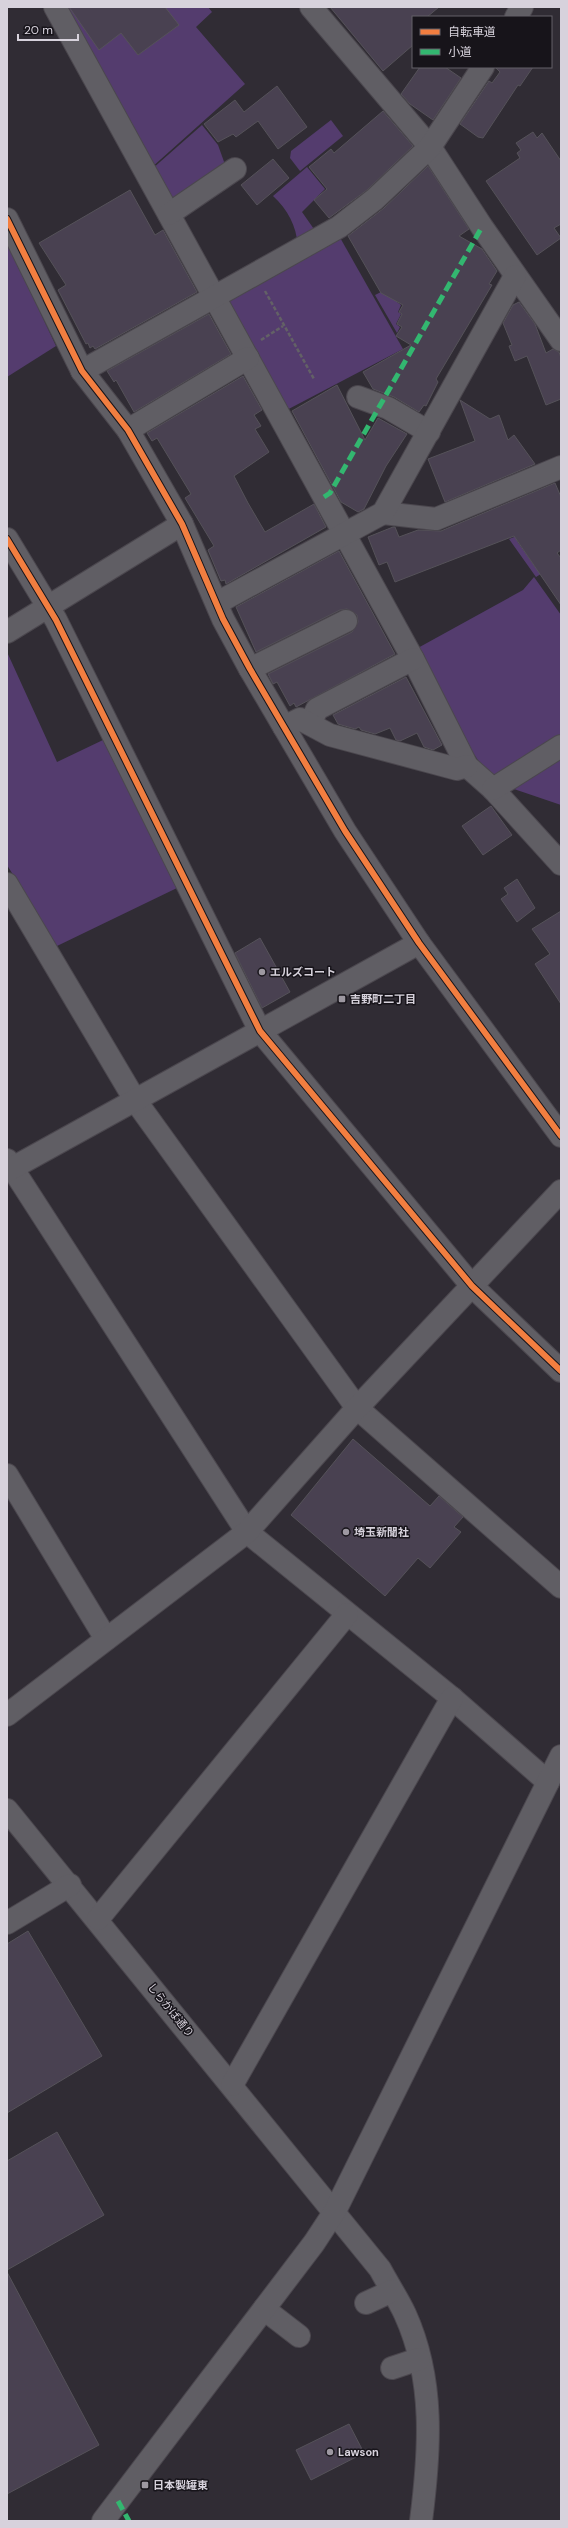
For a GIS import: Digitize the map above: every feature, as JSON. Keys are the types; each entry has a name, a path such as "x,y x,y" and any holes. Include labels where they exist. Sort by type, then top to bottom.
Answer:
{"street":[{"path":"55,7 413,659 467,766 493,789 561,864"},
{"path":"311,7 430,147 515,276 561,340"},
{"path":"517,16 522,7"},
{"path":"82,371 339,227 375,199 430,147 482,68"},
{"path":"168,214 235,169"},
{"path":"7,219 82,371 128,430 182,524 217,603 250,669 345,831 419,943 558,1128"},
{"path":"217,603 383,513 515,276"},
{"path":"128,430 248,358"},
{"path":"358,397 388,408 429,432"},
{"path":"383,513 436,519 561,467"},
{"path":"7,632 182,524"},
{"path":"7,539 49,606 260,1031 472,1286 561,1371"},
{"path":"250,669 346,621"},
{"path":"310,724 317,709 413,659"},
{"path":"284,727 300,719 330,735 457,769 467,766"},
{"path":"493,789 561,746"},
{"path":"7,884 135,1100 357,1408 561,1587"},
{"path":"419,943 135,1100 9,1166 247,1532 452,1698 548,1782"},
{"path":"7,1715 247,1532 357,1408 561,1190"},
{"path":"7,1475 106,1639"},
{"path":"98,1919 347,1614"},
{"path":"232,2085 452,1698"},
{"path":"103,2521 314,2243 335,2212 561,1756"},
{"name":"しらかば通り","path":"7,1810 98,1919 380,2269 406,2315 419,2359 429,2406 429,2445 421,2521"},
{"path":"7,1923 70,1886"},
{"path":"366,2304 392,2291"},
{"path":"264,2309 299,2336"},
{"path":"392,2368 419,2359"}],"path":[{"path":"263,288 314,380"}],"shaded area":[{"path":"62,7 208,7 212,12 196,27 245,84 151,168"},
{"path":"331,120 343,136 300,171 290,158 291,151"},
{"path":"202,125 218,145 227,170 177,205 152,169"},
{"path":"307,167 325,189 302,212 316,232 298,246 295,231 287,212 273,196"},
{"path":"338,234 403,349 281,413 224,295"},
{"path":"7,242 56,346 7,377"},
{"path":"405,280 407,283 397,302 401,305 398,312 401,314 396,324 400,327 397,333 375,295"},
{"path":"530,531 517,541 536,568 544,572 536,577 509,539"},
{"path":"534,577 561,615 561,742 490,778 463,738 416,649 523,590"},
{"path":"7,652 57,762 103,740 177,888 57,946 7,865"},
{"path":"561,750 561,805 505,786"}],"building":[{"path":"69,7 165,7 179,25 138,55 121,33 99,50"},
{"path":"330,7 439,7 428,16 412,16 412,46 383,71"},
{"path":"419,68 446,68 461,78 433,120 410,104 401,94"},
{"path":"496,68 532,68 520,86 518,85 483,138 478,137 460,124 489,81 492,83 500,72"},
{"path":"277,86 307,127 278,149 258,121 236,137 233,134 218,142 204,124 235,100 244,112"},
{"path":"383,111 413,146 367,190 329,218 314,200 327,189 309,167 331,149 334,153"},
{"path":"533,132 537,138 542,133 561,161 561,224 554,228 561,238 537,255 486,181 520,158 517,153 521,150 516,143"},
{"path":"273,159 289,178 257,205 241,185"},
{"path":"428,166 469,229 459,236 482,249 497,271 489,284 492,285 436,379 438,382 426,406 424,405 419,412 394,397 373,389 363,372 411,345 396,336 402,327 397,324 402,314 399,312 403,305 381,293 348,236 384,208"},
{"path":"130,190 155,235 163,230 197,292 95,349 93,346 90,348 88,343 86,344 58,290 66,285 39,243"},
{"path":"519,302 535,324 546,353 553,349 559,352 561,358 561,399 546,405 527,356 515,361 509,346 512,345 503,323 513,305"},
{"path":"209,314 231,354 134,412 116,380 114,382 107,371"},
{"path":"243,376 262,410 254,415 261,426 255,429 269,452 234,476 248,503 265,532 314,504 326,527 226,584 225,580 221,581 208,550 214,546 185,498 191,494 157,438 152,441 147,433"},
{"path":"337,385 365,440 378,418 407,434 386,466 364,509 358,512 341,502 292,411"},
{"path":"460,400 490,419 499,415 508,440 514,435 535,464 445,502 428,459 475,441"},
{"path":"555,483 561,497 561,550 557,553 561,558 561,605 514,536 395,582 387,562 379,565 368,537 393,527 395,527 399,537 418,530 441,531"},
{"path":"339,551 395,654 296,707 294,703 290,706 277,682 273,684 268,674 352,632 358,622 357,615 347,609 340,610 256,652 236,607"},
{"path":"406,677 442,745 433,750 424,747 417,733 400,741 396,740 390,728 375,734 361,730 359,727 355,729 338,724 333,715"},
{"path":"491,806 512,835 483,855 462,826"},
{"path":"517,879 535,908 517,922 501,899 508,894 504,888"},
{"path":"561,911 561,1004 535,964 550,954 532,929"},
{"name":"エルズコート","path":"260,938 290,992 262,1008 235,953"},
{"path":"353,1439 430,1506 439,1496 463,1517 454,1527 461,1532 430,1568 418,1558 385,1596 291,1515"},
{"path":"28,1931 102,2056 7,2113 7,1944"},
{"path":"57,2132 104,2215 7,2270 7,2161"},
{"path":"7,2272 99,2445 7,2494"},
{"path":"349,2424 364,2453 311,2480 296,2450"}],"marked path":[{"path":"324,497 330,493 482,227"},
{"path":"118,2501 129,2521"}],"cycle path":[{"path":"7,219 82,371 128,430 182,524 223,619 250,669 345,831 419,943 561,1136"},
{"path":"7,539 56,620 260,1031 472,1286 561,1371"}],"place":[{"name":"エルズコート","path":"262,972"},
{"name":"吉野町二丁目","path":"342,999"},
{"name":"埼玉新聞社","path":"346,1532"},
{"name":"Lawson","path":"330,2452"},
{"name":"日本製罐東","path":"145,2485"}]}
